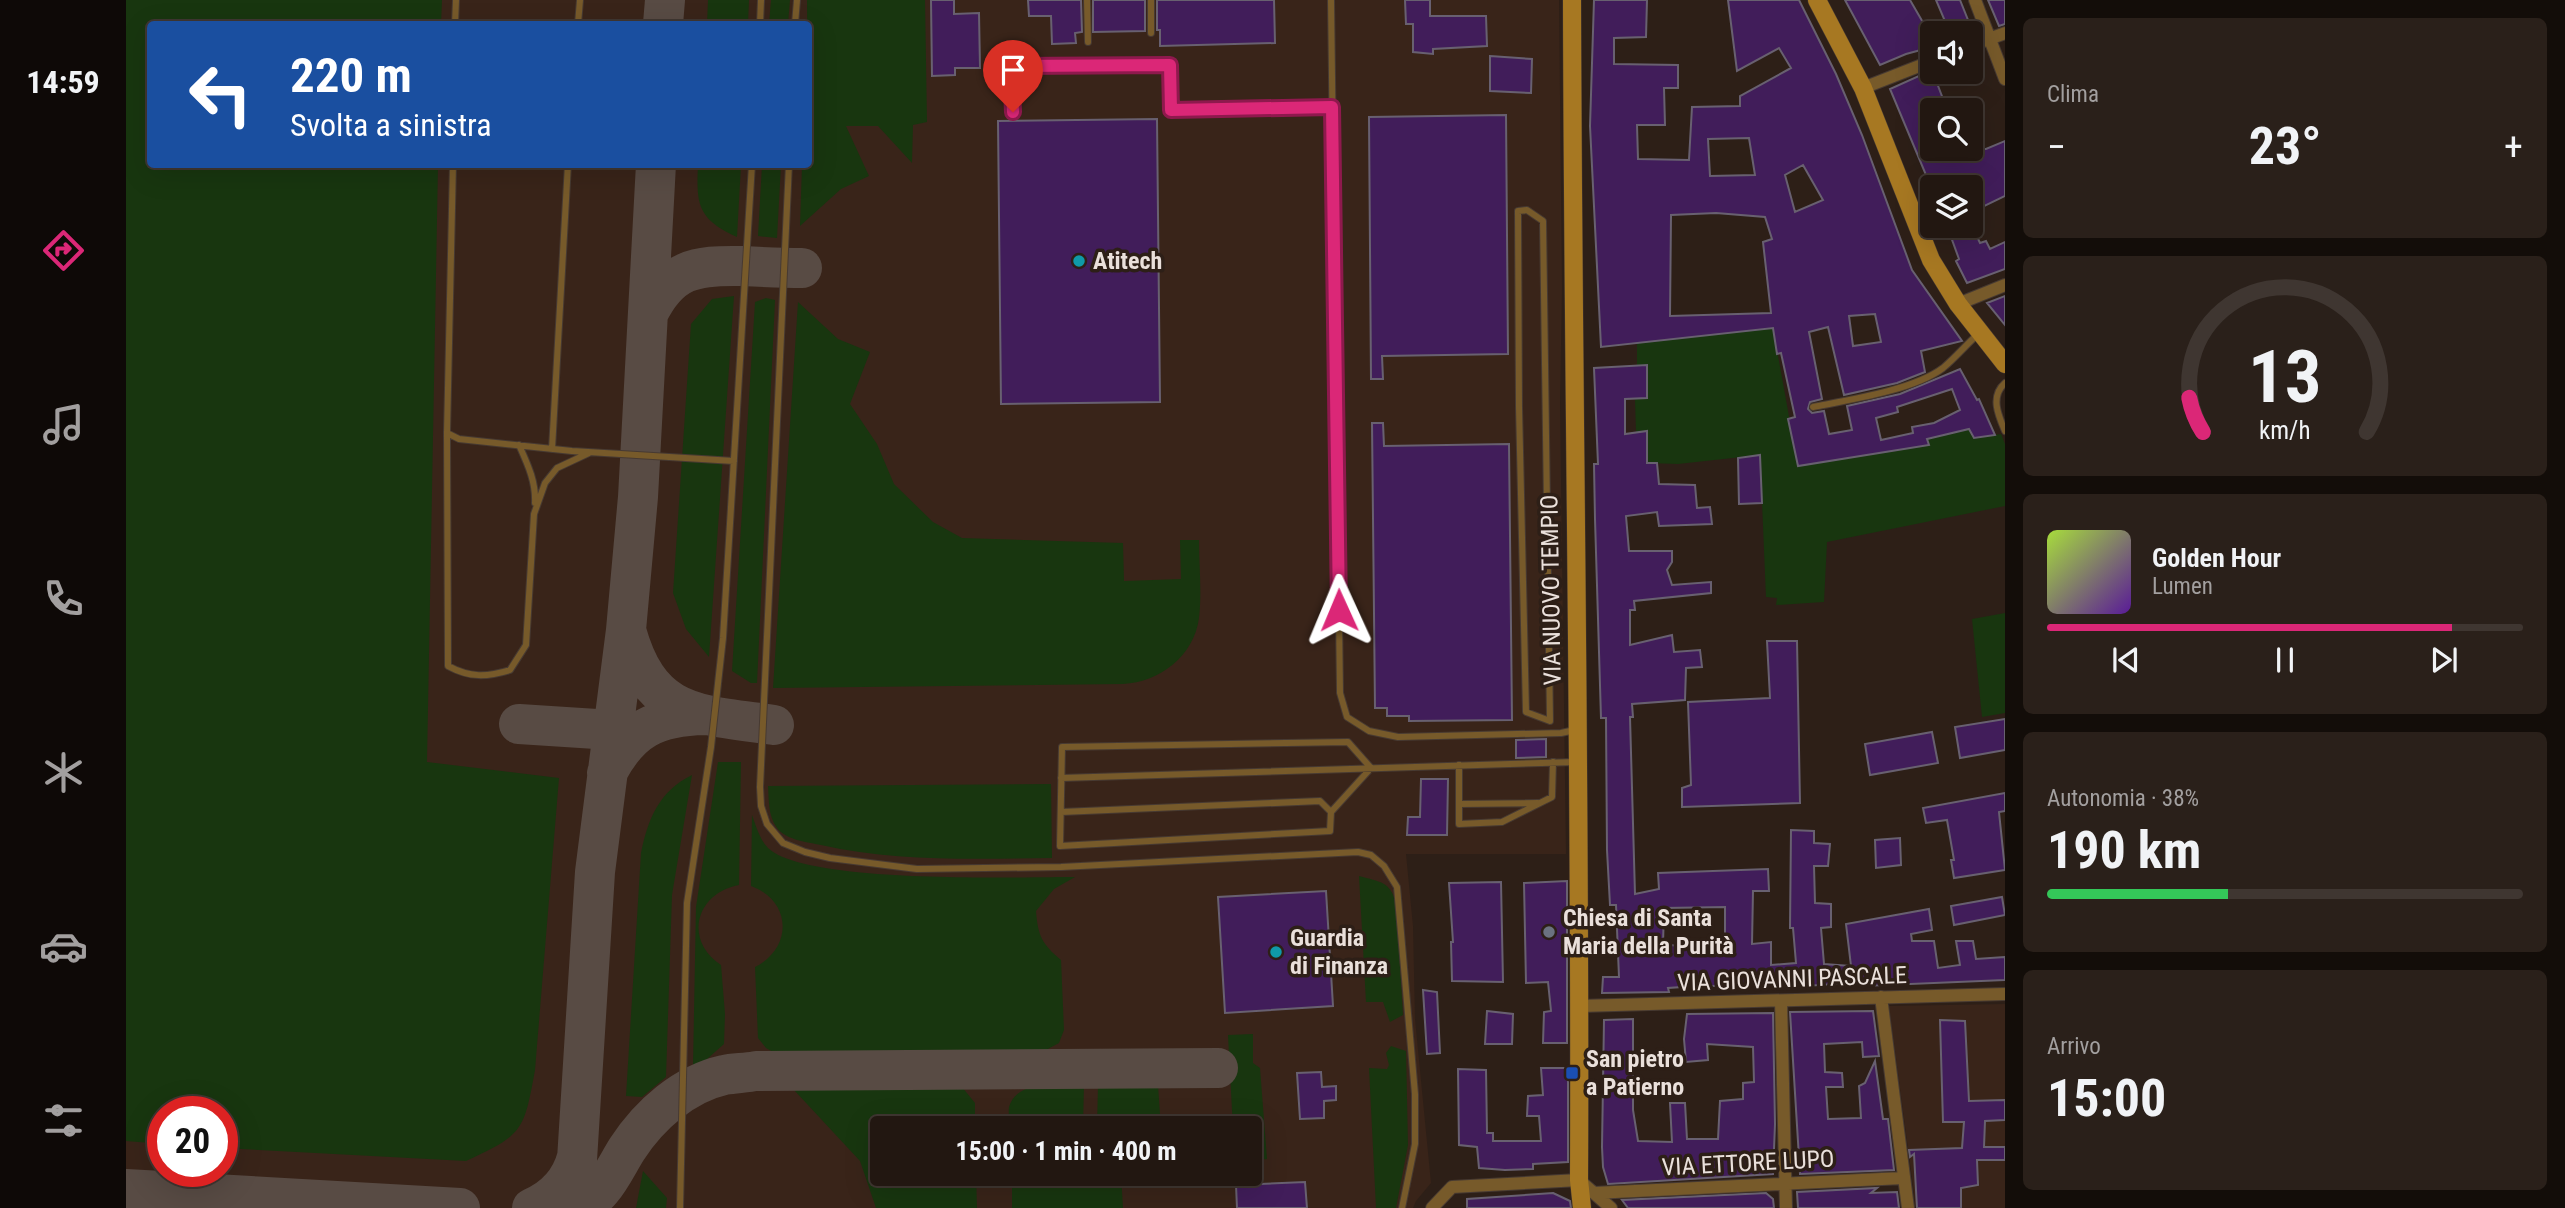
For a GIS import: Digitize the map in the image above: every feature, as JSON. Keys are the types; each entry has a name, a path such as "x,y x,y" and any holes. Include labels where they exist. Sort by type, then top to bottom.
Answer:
{"street":[{"name":"VIA NUOVO TEMPIO","path":"1572,0 1569,731 1578,762 1579,1180 1582,1208"},
{"path":"1817,0 1863,88 1931,260 1958,304 2005,364"},
{"path":"1975,0 2005,79"},
{"path":"1983,41 2005,33"},
{"path":"1863,88 1920,66"},
{"path":"1958,304 2005,285"},
{"name":"VIA GIOVANNI PASCALE","path":"1580,1006 2005,994"},
{"path":"1881,997 1908,1208"},
{"path":"1781,1001 1786,1208"},
{"name":"VIA ETTORE LUPO","path":"1594,1193 1903,1178"},
{"path":"1432,1208 1452,1187 1579,1180 1611,1208"}],"lane":[{"path":"456,0 456,21"},
{"path":"578,21 580,0"},
{"path":"760,21 761,0"},
{"path":"796,21 797,0"},
{"path":"1087,0 1088,41"},
{"path":"1151,0 1151,33"},
{"path":"1331,0 1340,693 1347,717 1369,731 1398,737 1569,731"},
{"path":"1013,112 1011,66 1170,65 1171,110 1332,107"},
{"path":"453,168 447,433 448,666 463,674 492,675 510,670 526,645 536,491 531,471 519,445"},
{"path":"552,449 568,168"},
{"path":"680,1208 687,903 720,673 752,168"},
{"path":"789,168 760,787 761,806 767,824 783,843 805,852 917,869 1061,867 1358,852 1371,855 1384,866 1397,887 1415,1094 1415,1144 1402,1208"},
{"path":"1550,721 1543,221 1527,209 1518,211 1519,407 1526,712 1569,731"},
{"path":"1813,407 1915,382 1941,369 1979,332"},
{"path":"2005,383 1997,395 1996,412 2005,431"},
{"path":"447,433 459,439 552,449 734,461"},
{"path":"534,514 545,483 557,468 591,452"},
{"path":"1348,742 1371,768 1331,811 1330,831 1060,846 1062,747 1348,742"},
{"path":"1459,765 1459,824 1502,822 1552,797 1553,762"},
{"path":"1061,778 1578,762"},
{"path":"1060,812 1320,801 1331,811"},
{"path":"1459,804 1541,803"}],"shaded area":[{"path":"126,0 1559,0 1562,287 1560,403 1566,854 1406,854 1413,926 1415,1019 1431,1183 1413,1208 126,1208"},
{"path":"2005,1004 2005,1208 1916,1208 1889,1006"}],"green space":[{"path":"126,0 442,0 441,21 147,21 147,168 438,168 427,762 559,778 535,1070 528,1106 518,1129 510,1137 466,1161 238,1149 238,1096 147,1096 147,1143 126,1141"},
{"path":"708,0 749,0 748,21 707,21"},
{"path":"771,0 790,0 788,21 769,21"},
{"path":"807,0 925,0 927,122 913,125 912,163 878,126 846,126 869,176 841,189 800,226 802,168 812,168 812,21 807,21"},
{"path":"698,168 741,168 737,237 707,217 699,201"},
{"path":"762,168 781,168 777,238 758,236"},
{"path":"734,296 709,657 686,629 673,593 691,324 712,299"},
{"path":"766,298 775,300 757,683 751,683 732,671 755,302"},
{"path":"798,302 838,339 870,352 850,404 877,444 894,484 933,522 962,538 1123,543 1124,581 1181,579 1180,540 1199,540 1199,618 1196,632 1183,655 1150,678 1123,684 773,688"},
{"path":"1773,328 1798,466 1928,445 1923,425 1938,421 1943,435 1969,429 1974,438 2001,434 2005,444 2005,506 1827,542 1824,602 1776,605 1777,598 1766,597 1760,455 1678,464 1648,463 1647,431 1636,432 1635,399 1647,398 1647,366 1637,366 1637,343"},
{"path":"2005,613 2005,713 1982,717 1972,619"},
{"path":"718,762 741,762 739,885 713,897 704,907 700,919 702,943 709,955 721,965 725,1014 724,1044 706,1060 693,1066 696,907"},
{"path":"692,775 672,895 666,1077 642,1097 626,1096 641,853 647,829 657,807 671,789"},
{"path":"1051,784 1052,858 907,857 850,850 797,840 786,835 777,828 769,808 768,786"},
{"path":"752,815 760,837 768,848 789,860 824,868 914,876 1075,877 1054,889 1036,911 1042,939 1061,960 1064,1030 1059,1043 1046,1050 775,1053 766,1048 758,1038 755,967 767,959 776,948 783,925 774,902 765,893 751,886"},
{"path":"1359,876 1387,886 1396,903 1403,1015 1390,1022 1383,1002 1366,1002"},
{"path":"1253,1034 1253,1063 1260,1068 1267,1159 1262,1160 1262,1116 1232,1116 1228,1035"},
{"path":"1391,1046 1406,1051 1408,1145 1396,1208 1376,1208 1369,1068 1387,1069 1389,1065 1386,1053"},
{"path":"1052,1085 1084,1085 1083,1116 1009,1116 1009,1107 1021,1091"},
{"path":"1098,1085 1158,1085 1160,1116 1097,1116"},
{"path":"962,1087 975,1103 975,1116 870,1116 870,1186 976,1186 977,1208 876,1208 860,1161 794,1090"},
{"path":"643,1171 667,1198 666,1208 636,1208"},
{"path":"1012,1186 1122,1186 1123,1208 1012,1208"}],"building":[{"path":"931,0 954,0 954,14 979,13 980,68 955,68 955,75 932,76"},
{"path":"1028,0 1081,0 1082,32 1075,33 1076,43 1052,44 1051,16 1029,16"},
{"path":"1093,0 1145,0 1145,31 1093,32"},
{"path":"1157,0 1274,0 1275,43 1160,46"},
{"path":"1405,0 1430,0 1430,16 1486,16 1487,46 1433,49 1433,54 1413,52 1413,24 1406,24"},
{"path":"1594,0 1647,0 1646,37 1614,38 1614,64 1678,65 1678,88 1664,88 1665,125 1637,125 1638,159 1689,160 1692,107 1740,106 1740,96 1791,68 1779,48 1737,71 1728,0 1799,0 1836,74 1862,135 1912,270 1962,341 1921,351 1925,372 1897,383 1844,395 1828,327 1809,332 1822,399 1810,402 1808,409 1812,413 1824,411 1829,434 1852,430 1847,406 1900,394 1960,369 1977,400 1979,399 1995,435 1974,438 1969,429 1927,439 1929,445 1798,466 1788,419 1795,417 1781,353 1777,354 1773,328 1601,347 1590,126","holes":["1749,138 1755,175 1710,176 1708,139","1803,165 1823,200 1795,212 1785,175","1716,213 1765,217 1772,239 1763,242 1771,313 1670,316 1671,215","1875,314 1881,342 1853,346 1849,316","1952,389 1960,410 1934,423 1912,427 1913,433 1881,440 1876,418 1898,412 1897,407"]},
{"path":"1845,0 1910,0 1922,21 1920,21 1920,50 1880,65"},
{"path":"1936,0 1960,0 1968,21 1945,21"},
{"path":"1988,0 2005,0 2005,24 1999,26"},
{"path":"1490,56 1532,59 1531,93 1490,91"},
{"path":"1920,75 1920,84 1937,84 1943,98 1920,98 1920,161 1890,89"},
{"path":"1506,115 1508,354 1382,356 1383,379 1371,379 1369,117"},
{"name":"Atitech","path":"1157,119 1160,402 1001,404 998,121"},
{"path":"2005,141 2005,196 1983,207 1983,175 1926,175 1920,161 1983,161 1983,149"},
{"path":"1951,238 1978,238 1980,243 1986,241 1990,249 2005,242 2005,269 1967,283 1956,261 1959,259"},
{"path":"2005,296 2005,325 1987,303"},
{"path":"1647,365 1647,398 1625,399 1625,434 1647,431 1647,463 1657,463 1659,484 1695,485 1697,508 1710,507 1712,524 1659,526 1657,512 1626,516 1629,551 1672,551 1672,562 1667,570 1672,585 1711,582 1711,593 1634,601 1635,610 1630,610 1630,645 1672,635 1674,652 1700,650 1702,667 1686,668 1685,700 1632,704 1633,717 1630,717 1635,894 1659,889 1658,873 1768,869 1769,891 1753,891 1752,944 1771,942 1771,965 1796,963 1793,928 1790,928 1791,830 1814,831 1814,843 1830,844 1828,866 1814,866 1815,903 1831,904 1831,927 1821,928 1824,964 1851,966 1846,924 1929,909 1932,930 1911,934 1912,941 1934,941 1938,968 1960,965 1956,941 1973,941 1976,959 2005,957 2005,980 1863,986 1863,982 1791,987 1791,984 1709,986 1708,977 1681,977 1682,987 1668,988 1669,992 1602,993 1603,977 1619,977 1616,905 1610,905 1607,850 1606,718 1601,718 1594,368","holes":["1725,907 1725,947 1663,945 1664,908"]},
{"path":"1372,423 1383,423 1384,446 1509,444 1512,720 1409,721 1409,716 1387,716 1387,708 1375,708"},
{"path":"1760,455 1762,503 1739,504 1738,458"},
{"path":"1767,641 1797,641 1800,803 1682,807 1682,788 1691,785 1688,702 1770,698"},
{"path":"2005,719 2005,750 1960,758 1955,727"},
{"path":"1932,732 1938,763 1870,775 1865,744"},
{"path":"1546,739 1546,757 1516,758 1516,740"},
{"path":"1421,779 1448,779 1447,835 1407,835 1408,817 1420,817"},
{"path":"2005,793 2005,811 1999,812 2005,870 1954,878 1951,860 1954,860 1947,820 1926,823 1923,808"},
{"path":"1900,838 1901,865 1876,868 1875,840"},
{"path":"1567,881 1567,1043 1543,1043 1544,1012 1551,1011 1548,982 1526,983 1524,883"},
{"path":"1501,882 1503,982 1452,981 1453,942 1449,883"},
{"name":"Guardia di Finanza","path":"1326,891 1333,1006 1225,1013 1218,897"},
{"path":"2002,897 2005,915 1954,925 1951,906"},
{"path":"1423,990 1437,992 1440,1053 1427,1054"},
{"path":"1487,1011 1513,1014 1512,1044 1485,1044"},
{"path":"1873,1011 1879,1056 1863,1057 1862,1042 1824,1044 1825,1072 1842,1073 1843,1087 1826,1087 1828,1119 1861,1118 1859,1086 1865,1083 1875,1061 1883,1119 1888,1119 1894,1170 1800,1174 1790,1012"},
{"path":"1773,1013 1773,1174 1608,1184 1603,1167 1602,1147 1604,1020 1633,1019 1633,1110 1638,1141 1672,1142 1670,1103 1685,1103 1687,1139 1718,1139 1720,1101 1743,1099 1743,1083 1754,1082 1753,1047 1707,1044 1708,1060 1686,1062 1684,1039 1687,1014"},
{"path":"1940,1020 1965,1021 1969,1101 2005,1100 2005,1120 1985,1121 1984,1147 2005,1147 2005,1160 1977,1160 1978,1185 1961,1188 1961,1208 1917,1208 1914,1154 1910,1157 1909,1150 1962,1148 1964,1122 1943,1122"},
{"path":"1541,1068 1568,1068 1568,1162 1533,1164 1533,1169 1479,1168 1477,1147 1459,1145 1458,1069 1486,1070 1487,1133 1493,1133 1493,1141 1541,1141 1539,1116 1527,1116 1528,1096 1543,1095"},
{"path":"1321,1072 1322,1087 1336,1086 1336,1100 1324,1101 1324,1118 1300,1119 1297,1073"},
{"path":"1305,1182 1307,1208 1237,1208 1236,1186 1262,1186 1262,1184"},
{"path":"1877,1188 1871,1193 1897,1192 1899,1208 1798,1208 1797,1192"},
{"path":"1553,1193 1570,1201 1571,1208 1467,1208 1467,1199"},
{"path":"1766,1193 1773,1199 1774,1208 1628,1208 1622,1200"}],"taxiway":[{"path":"663,21 665,0"},
{"path":"574,1208 595,872 626,630 638,497 656,168"},
{"path":"648,314 665,287 697,269 725,266 802,268"},
{"path":"626,630 636,659 648,680 663,695 680,706 721,718 774,725"},
{"path":"607,773 625,746 646,728 672,718 705,715"},
{"path":"519,724 612,730"},
{"path":"575,1208 585,1204 600,1191 636,1136 657,1113 682,1093 709,1079 724,1075 756,1071 1218,1068"},
{"path":"532,1208 561,1187 571,1173 577,1157"},
{"path":"126,1189 460,1208"}],"place":[{"name":"Atitech","path":"1079,261"},
{"name":"Chiesa di Santa Maria della Purità","path":"1549,932"},
{"name":"Guardia di Finanza","path":"1276,952"},
{"name":"San pietro a Patierno","path":"1572,1073"}],"route":[{"path":"1013,112 1011,66 1170,65 1171,110 1332,107 1339,610"}]}
